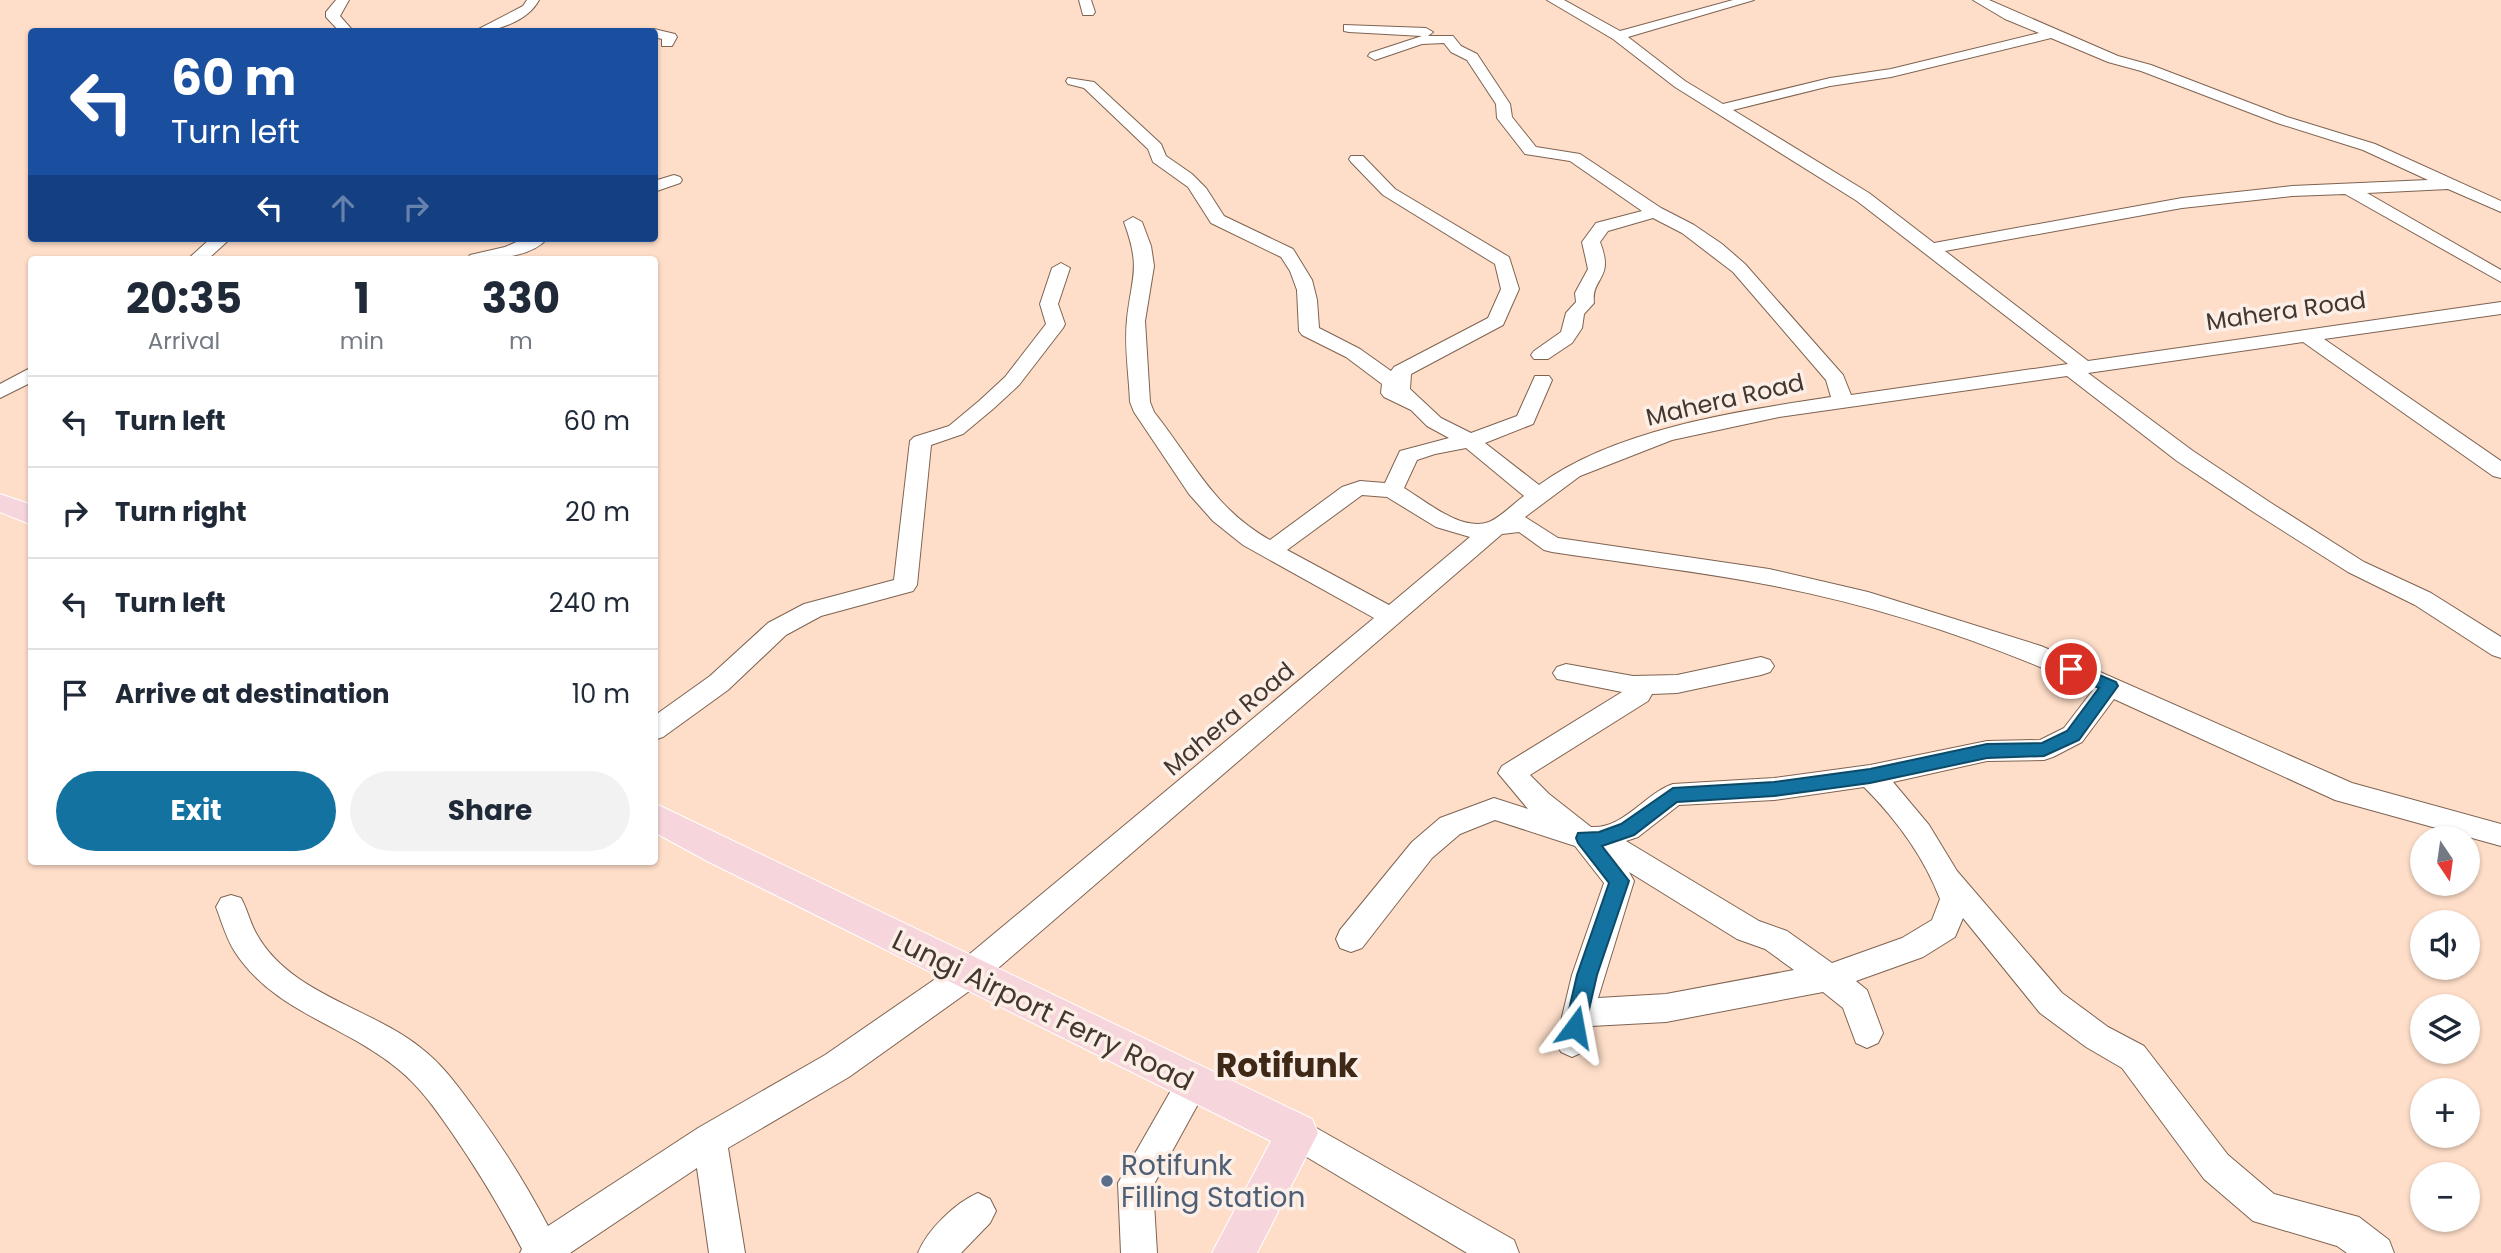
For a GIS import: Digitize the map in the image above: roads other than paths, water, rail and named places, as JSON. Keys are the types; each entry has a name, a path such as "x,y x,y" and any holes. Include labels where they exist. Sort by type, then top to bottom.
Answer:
{"main road":[{"path":"0,502 28,514"},
{"name":"Lungi Airport Ferry Road","path":"658,818 719,851 1297,1133"},
{"path":"1234,1253 1297,1133"}],"street":[{"path":"344,0 333,12 333,17 344,28"},
{"path":"487,28 543,0"},
{"path":"1553,0 1618,36 1680,84 1863,197 2185,456 2356,567 2423,599 2501,649"},
{"path":"1618,36 1748,0"},
{"path":"1979,0 2113,60 2146,68 2282,120 2369,147 2501,207"},
{"path":"1349,29 1435,33 1451,36 1448,39"},
{"path":"658,34 670,37 667,43"},
{"path":"1720,109 1830,82 1891,73 2052,34"},
{"path":"1375,56 1420,40 1448,39"},
{"path":"1448,39 1456,49 1472,57 1503,104 1505,118 1531,151 1574,157 1655,212 1688,229 1739,268 1836,379 1843,402"},
{"path":"1073,81 1089,85 1154,147 1159,159 1177,169 1197,186 1207,196 1217,219 1286,252 1304,281 1310,303 1309,331 1332,341 1377,368 1392,382 1391,393 1418,406"},
{"path":"1357,159 1398,198 1503,261 1510,289 1496,321 1401,371 1400,391 1434,422 1471,441 1540,497"},
{"path":"658,186 674,180"},
{"path":"1929,249 2182,203 2292,191 2450,183"},
{"path":"2348,189 2501,277"},
{"path":"1541,355 1570,338 1575,325 1575,313 1585,303 1584,293 1595,277 1599,261 1591,242 1602,226 1655,212"},
{"path":"1133,222 1142,246 1145,267 1136,321 1140,402 1144,412 1215,514 1240,535 1390,616"},
{"path":"201,256 217,242"},
{"path":"489,256 511,251 530,242"},
{"path":"658,727 719,682 777,629 813,610 905,584 918,486 920,441 956,430 1012,381 1056,324 1049,304 1061,268"},
{"name":"Mahera Road","path":"540,1252 710,1140 837,1066 971,972 1494,529 1572,471 1666,435 1779,411 2501,308"},
{"path":"2304,334 2501,471"},
{"path":"0,392 28,375"},
{"path":"1392,490 1408,456 1430,447 1471,441 1526,420 1542,380"},
{"path":"1430,447 1434,422"},
{"path":"1270,551 1350,492 1360,488 1392,490 1444,522 1473,531 1523,524 1552,545 1769,577 1868,600 2032,652 2345,792 2501,835"},
{"path":"1566,673 1633,685 1677,684 1762,666"},
{"path":"1633,685 1639,694 1511,773 1539,802 1592,839 1748,930 1776,940 1856,1000 1867,1033"},
{"path":"1351,939 1422,850 1450,827 1494,809 1592,839 1628,830 1673,795 1774,789 1870,776 1987,751 2044,750 2073,736 2110,686"},
{"path":"1870,776 1889,793 1949,880 2051,1003 2097,1037 2133,1057 2216,1167 2265,1209 2346,1230 2376,1253"},
{"path":"1572,1042 1587,975 1619,881 1592,839"},
{"path":"1578,1013 1666,1009 1827,978 1912,948 1944,928 1955,900 1949,880"},
{"path":"231,907 236,927 253,956 276,979 315,1006 375,1036 412,1059 434,1080 502,1176 540,1252"},
{"path":"1139,1253 1135,1183 1193,1084"},
{"name":"Lungi Airport Ferry Road","path":"1297,1133 1500,1253"},
{"path":"710,1140 727,1253"},
{"path":"936,1253 978,1211"}],"place":[{"name":"Rotifunk Filling Station","path":"1107,1181"}],"district":[{"name":"Rotifunk","path":"1287,1065"}]}
